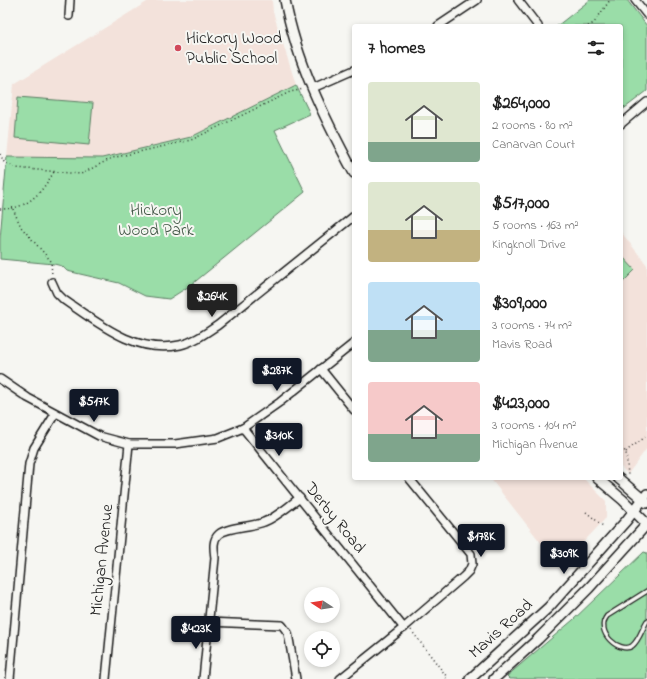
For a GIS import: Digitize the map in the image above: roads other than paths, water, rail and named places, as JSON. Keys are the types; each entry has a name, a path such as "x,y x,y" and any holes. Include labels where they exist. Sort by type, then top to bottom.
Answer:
{"main road":[{"path":"285,0 295,38 313,88 331,129 352,169"},
{"path":"600,480 647,524"},
{"path":"621,480 646,499"},
{"name":"Mavis Road","path":"470,679 549,607 646,499"},
{"name":"Mavis Road","path":"494,679 538,639 589,588 647,524"}],"street":[{"path":"68,16 70,0"},
{"path":"441,24 477,0"},
{"path":"518,0 536,24"},
{"path":"635,0 647,15"},
{"path":"313,88 352,71"},
{"path":"623,122 647,102"},
{"path":"52,282 57,293 64,300 118,336 142,344 159,347 180,345 199,338 218,325 352,218"},
{"path":"0,379 55,414 99,436 129,444 149,446 202,442 225,436 242,428 280,402 352,345"},
{"path":"321,369 352,408"},
{"path":"10,679 29,464 34,448 55,414"},
{"name":"Derby Road","path":"242,428 406,627"},
{"name":"Michigan Avenue","path":"106,679 129,444"},
{"path":"340,679 406,627 463,577 469,571 472,564 471,554 411,480"},
{"path":"203,679 215,558 215,540 218,534 264,522 300,498"},
{"path":"208,622 282,626 288,633 296,679"}],"lane":[{"path":"647,591 608,616 604,621 603,627 605,634 613,642 621,647 627,648 638,638 647,621"}],"place":[{"name":"Hickory Wood Public School","path":"178,48"}],"park label":[{"name":"Hickory Wood Park","path":"156,220"}]}
